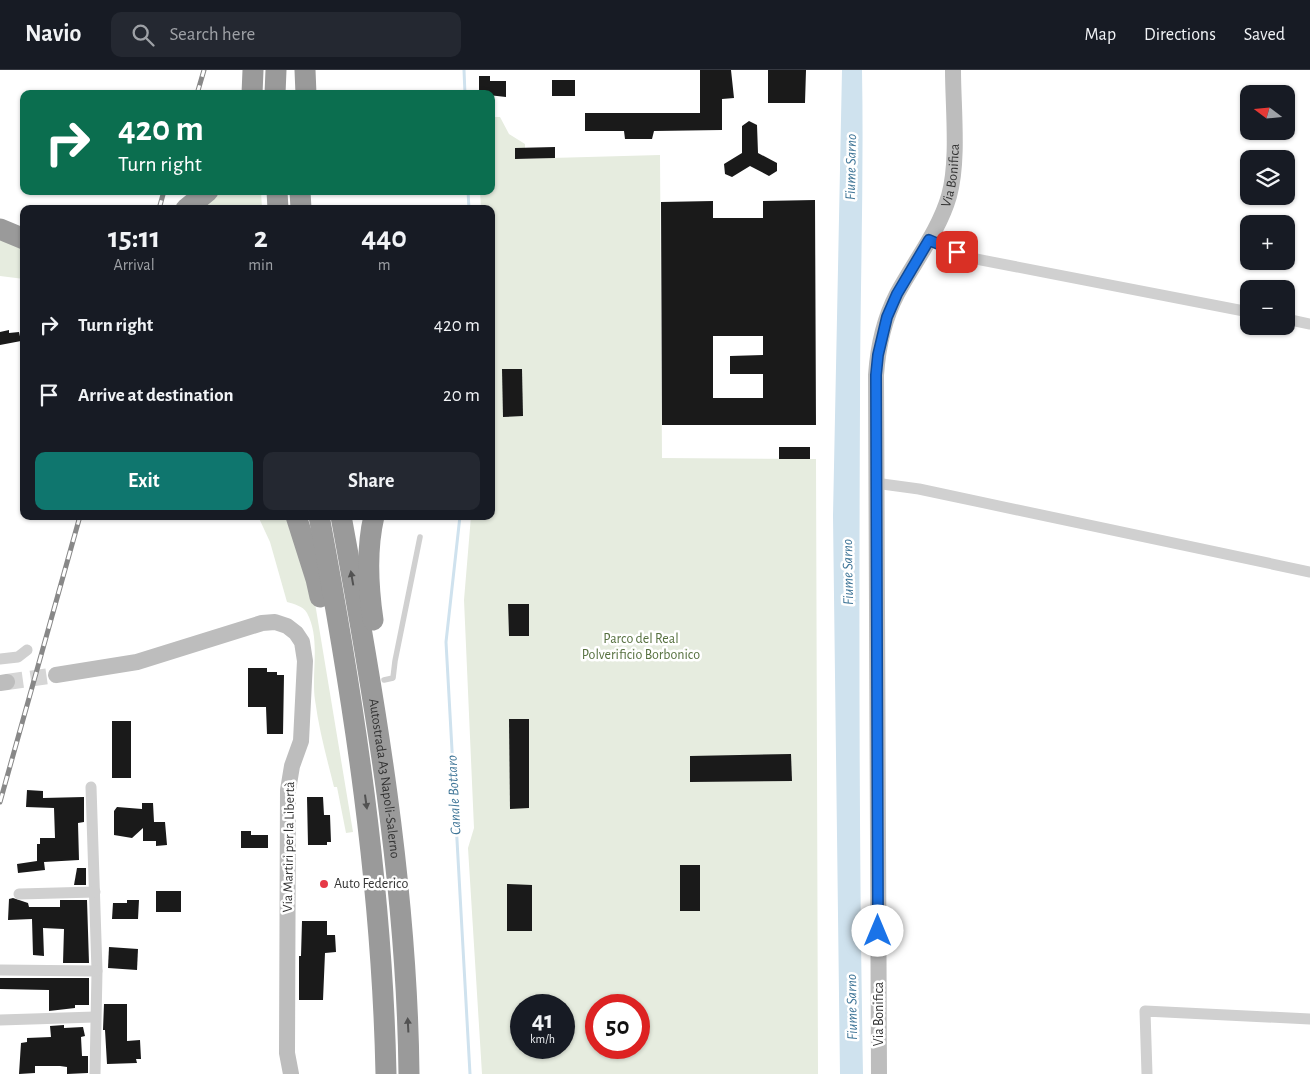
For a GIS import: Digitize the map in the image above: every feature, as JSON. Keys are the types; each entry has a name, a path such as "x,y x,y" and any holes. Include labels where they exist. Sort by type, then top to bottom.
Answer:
{"highway":[{"path":"252,90 253,70"},
{"path":"275,90 276,70"},
{"path":"296,70 296,90"},
{"path":"305,70 306,90"},
{"path":"191,205 203,195"},
{"path":"297,520 316,579 338,681 360,754"},
{"name":"Autostrada A3 Napoli-Salerno","path":"320,520 360,754 380,932 386,1074"},
{"name":"Autostrada A3 Napoli-Salerno","path":"342,520 372,687 386,782 402,927 409,1074"},
{"path":"373,520 370,546 370,595 387,709 386,782"}],"main road":[{"name":"Via Bonifica","path":"880,1074 875,483 878,355 885,325 894,302 940,218 952,180 953,70"},
{"name":"Via Martiri per la Libertà","path":"56,675 137,662 262,623 275,622 288,626 302,642 304,661 303,727 301,741 290,776 288,798 289,1072"}],"street":[{"path":"929,240 971,258 1240,310"},
{"path":"1295,321 1310,324"},
{"path":"875,483 919,489 1310,572"},
{"path":"0,660 18,657 27,650"},
{"path":"91,787 97,971 94,1017 94,1074"},
{"path":"19,894 95,892"},
{"path":"0,970 97,971"},
{"path":"1146,1074 1145,1011 1310,1019"},
{"path":"0,1020 94,1017"}],"lane":[{"path":"384,680 393,678 420,537"}],"green space":[{"name":"Parco del Real Polverificio Borbonico","path":"495,117 500,117 509,134 525,144 525,148 515,148 515,159 660,155 662,458 816,459 818,1074 482,1074 468,848 474,828 464,600 471,520 495,520 495,205 481,205 480,195 495,195"},
{"path":"211,195 261,195 262,205 200,205"},
{"path":"0,237 20,243 20,278 0,276"},
{"path":"260,520 290,520 314,597 353,832 346,833 337,787 334,787 323,744 315,700 315,645 311,623 303,609 287,602 270,542"}],"water":[{"name":"Fiume Sarno","path":"842,70 862,70 859,655 863,1074 840,1074 833,516"}],"building":[{"path":"700,70 731,70 734,98 722,99 722,130 654,131 652,139 625,139 624,131 585,131 585,113 700,113"},
{"path":"768,70 806,70 805,103 768,103"},
{"path":"479,76 490,76 490,81 506,81 506,97 495,96 495,90 479,90"},
{"path":"552,80 575,80 575,96 552,96"},
{"path":"749,121 757,125 758,153 777,163 777,171 769,176 750,166 732,177 725,174 724,164 742,153 742,126"},
{"path":"555,147 555,158 515,159 515,148"},
{"path":"815,200 816,425 662,425 661,202 713,201 713,218 763,218 763,201","holes":["713,336 763,336 763,355 730,356 730,374 763,374 763,398 713,398"]},
{"path":"9,330 9,333 19,332 20,341 0,345 0,332"},
{"path":"502,369 522,369 523,416 503,417"},
{"path":"779,447 810,447 810,459 779,459"},
{"path":"508,604 529,604 529,636 509,636"},
{"path":"248,668 267,668 267,672 277,672 277,675 284,675 283,734 267,734 266,707 248,707"},
{"path":"509,719 529,719 529,808 510,809"},
{"path":"112,721 131,721 131,778 112,778"},
{"path":"791,754 792,781 690,782 690,756"},
{"path":"27,790 43,791 43,798 84,797 84,822 78,823 79,860 44,862 45,870 18,873 17,864 37,861 37,844 40,844 40,838 55,838 54,808 26,807"},
{"path":"307,797 323,797 324,815 330,815 331,842 327,842 327,845 308,845"},
{"path":"142,803 153,803 154,822 165,822 167,845 156,846 156,841 143,841 143,828 132,838 114,835 114,811 117,807 142,809"},
{"path":"241,831 251,831 251,835 268,835 268,848 241,848"},
{"path":"680,865 700,865 700,911 680,911"},
{"path":"77,868 86,868 86,885 74,885"},
{"path":"507,884 532,885 532,931 507,931"},
{"path":"156,891 181,891 181,912 156,912"},
{"path":"13,898 28,903 29,907 60,907 60,900 87,900 89,963 63,963 64,929 43,928 44,956 33,955 32,919 8,920 9,899"},
{"path":"127,900 139,900 138,919 112,919 113,903 127,903"},
{"path":"302,921 327,921 327,935 335,935 336,952 325,953 323,1000 299,1000 299,956 301,956"},
{"path":"109,947 138,949 137,970 108,968"},
{"path":"0,978 89,978 89,1005 75,1005 75,1008 49,1011 49,990 0,989"},
{"path":"104,1004 127,1004 127,1041 140,1040 141,1059 136,1059 137,1063 107,1064 105,1030 103,1030"},
{"path":"64,1025 64,1028 83,1027 85,1036 81,1037 82,1056 88,1056 88,1073 67,1074 67,1067 35,1066 35,1073 19,1074 21,1043 27,1042 27,1038 51,1037 50,1026"}],"waterway":[{"name":"Canale Bottaro","path":"464,70 465,90"},
{"name":"Canale Bottaro","path":"468,195 469,205"},
{"name":"Canale Bottaro","path":"460,520 446,642 470,1074"}],"tunnel":[{"path":"7,682 56,675"}],"railway":[{"path":"198,90 204,70"},
{"path":"160,205 163,195"},
{"path":"0,802 79,520"}],"place":[{"name":"Auto Federico","path":"324,884"}],"route":[{"path":"878,931 875,445 878,355 882,333 897,294 929,240 957,252"}]}
